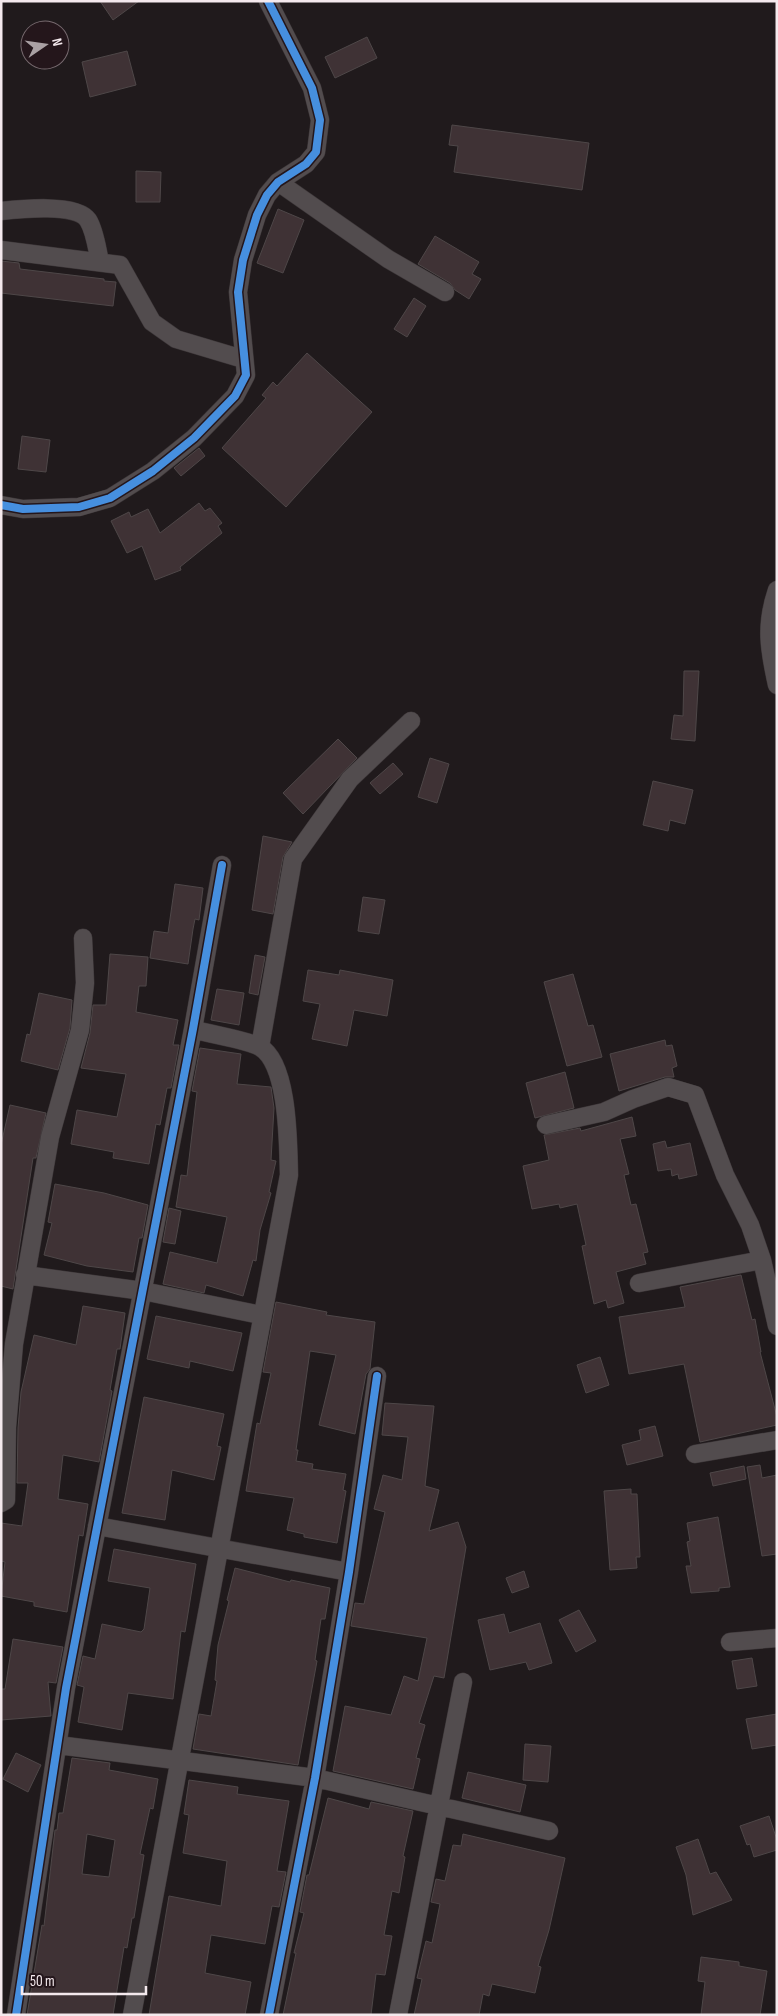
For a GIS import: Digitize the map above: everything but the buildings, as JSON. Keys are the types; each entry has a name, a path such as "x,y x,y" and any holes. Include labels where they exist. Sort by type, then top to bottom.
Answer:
{"street":[{"path":"1,505 23,509 79,507 110,498 153,471 194,438 235,396 246,375 238,292 243,260 257,214 267,195 278,182 306,164 316,152 320,120 312,88 268,1"},
{"path":"278,182 388,259 445,292"},
{"path":"1,211 49,208 75,212 84,216 90,222 100,262"},
{"path":"1,250 120,265 152,322 176,339 243,359"},
{"path":"777,590 768,637 777,685"},
{"path":"260,1047 293,859 350,778 411,721"},
{"path":"16,2015 58,1745 142,1291 193,1030 222,865"},
{"path":"1,1503 6,1500 7,1418 14,1344 25,1275 50,1137 80,1030 85,983 83,938"},
{"path":"132,2015 288,1175 288,1121 274,1061 260,1047 193,1030"},
{"path":"546,1125 604,1112 633,1099 668,1087 695,1095 725,1175 750,1225 762,1260 777,1326"},
{"path":"639,1284 762,1260"},
{"path":"25,1275 142,1291 261,1315"},
{"path":"269,2015 315,1778 350,1572 377,1376"},
{"path":"695,1454 777,1440"},
{"path":"98,1526 350,1572"},
{"path":"730,1642 777,1638"},
{"path":"398,2015 463,1682"},
{"path":"58,1745 315,1778 550,1831"}],"cycle path":[{"path":"1,505 23,509 79,507 110,498 153,471 194,438 235,396 246,375 238,292 243,260 257,215 267,195 278,182 306,164 316,152 320,120 312,88 268,1"},
{"path":"16,2015 66,1688 193,1029 222,865"},
{"path":"269,2015 315,1778 349,1572 377,1376"}]}
